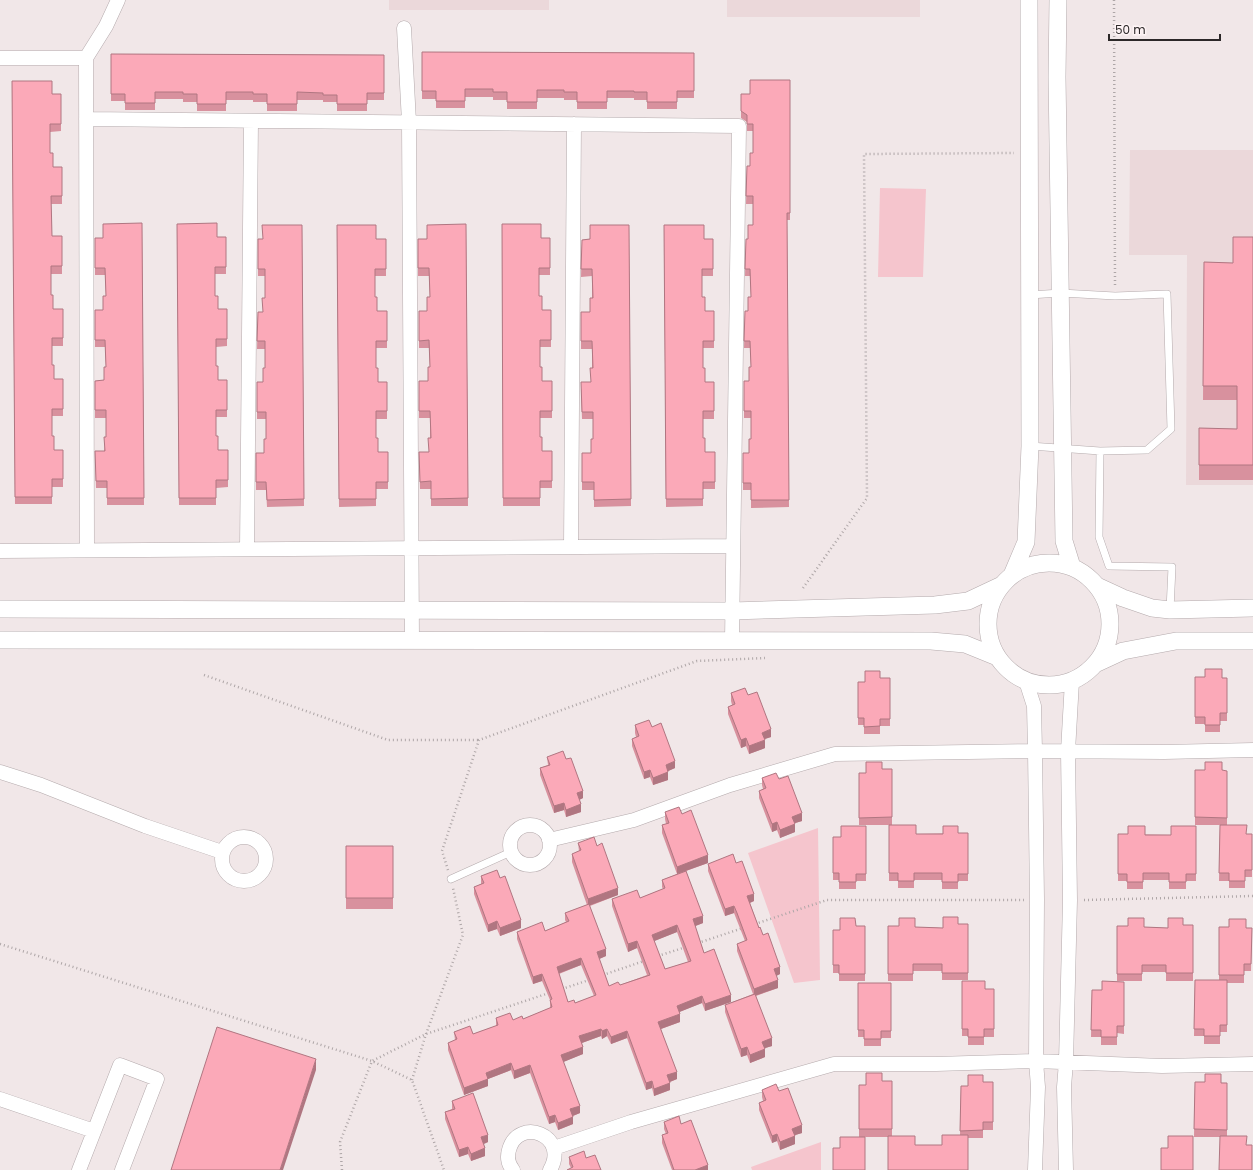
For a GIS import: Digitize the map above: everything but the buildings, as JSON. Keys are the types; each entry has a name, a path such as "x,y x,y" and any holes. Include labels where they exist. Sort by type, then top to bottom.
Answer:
{"street":[{"path":"87,550 86,58 106,26 118,0"},
{"path":"1029,0 1030,446 1026,542 1007,580 992,601 988,620 990,639 997,657 1010,671 1026,681 1041,685 1057,685 1072,681 1085,674 1095,664 1106,646 1110,626 1107,605 1098,586"},
{"path":"1058,0 1057,77 1064,447 1064,541 1072,567"},
{"path":"404,28 409,122 412,640"},
{"path":"0,58 86,58"},
{"path":"86,119 739,126 732,640"},
{"path":"247,549 251,121"},
{"path":"571,547 574,124"},
{"path":"0,551 733,546"},
{"path":"0,609 732,612 935,605 968,601 1007,580 1026,567 1041,563 1057,563 1072,567 1086,575 1098,586 1123,598 1152,608 1170,610 1253,608"},
{"path":"0,640 931,641 965,644 997,657"},
{"path":"1095,664 1123,651 1176,641 1253,641"},
{"path":"1026,681 1034,706 1035,751 1037,900 1036,1061 1038,1087 1035,1170"},
{"path":"1066,1170 1064,1087 1070,900 1068,751 1072,681"},
{"path":"549,840 634,820 730,785 835,754 1253,750"},
{"path":"0,772 41,785 145,826 222,852"},
{"path":"526,826 532,826 542,830 549,840 548,852 545,857 536,864 530,865 518,862 511,852 511,838 514,832 526,826"},
{"path":"554,1148 631,1122 834,1064 936,1064 1036,1061 1162,1066 1253,1064"},
{"path":"79,1170 120,1064 157,1079 122,1170"},
{"path":"0,1099 94,1131"},
{"path":"513,1170 508,1159 508,1151 511,1143 516,1137 531,1132 539,1133 550,1141 554,1148 554,1163 550,1170"}],"lane":[{"path":"1029,295 1061,293 1115,296 1167,294 1171,429 1147,450 1100,451 1064,447 1030,446"},
{"path":"1100,451 1099,537 1110,566 1172,567 1170,610"},
{"path":"451,879 511,852"}],"path":[{"path":"1114,0 1115,296"},
{"path":"803,588 866,498 864,154 1030,153"},
{"path":"204,675 388,740 479,740 697,661 766,658"},
{"path":"444,1170 412,1080 426,1034 463,936 451,879 442,851 479,740"},
{"path":"1070,900 1253,896"},
{"path":"751,925 827,900 1037,900"},
{"path":"653,958 744,928"},
{"path":"0,944 372,1061 412,1080"},
{"path":"600,976 646,961"},
{"path":"342,1170 340,1142 372,1061 426,1034 593,979"}],"shaded area":[{"path":"389,0 549,0 549,10 389,10"},
{"path":"727,0 920,0 920,17 727,17"},
{"path":"1130,150 1253,150 1253,485 1186,485 1187,255 1129,255"},
{"path":"880,188 926,189 923,277 878,277"},
{"path":"818,828 820,980 794,983 748,853"},
{"path":"821,1142 821,1170 752,1170 751,1167"}]}
